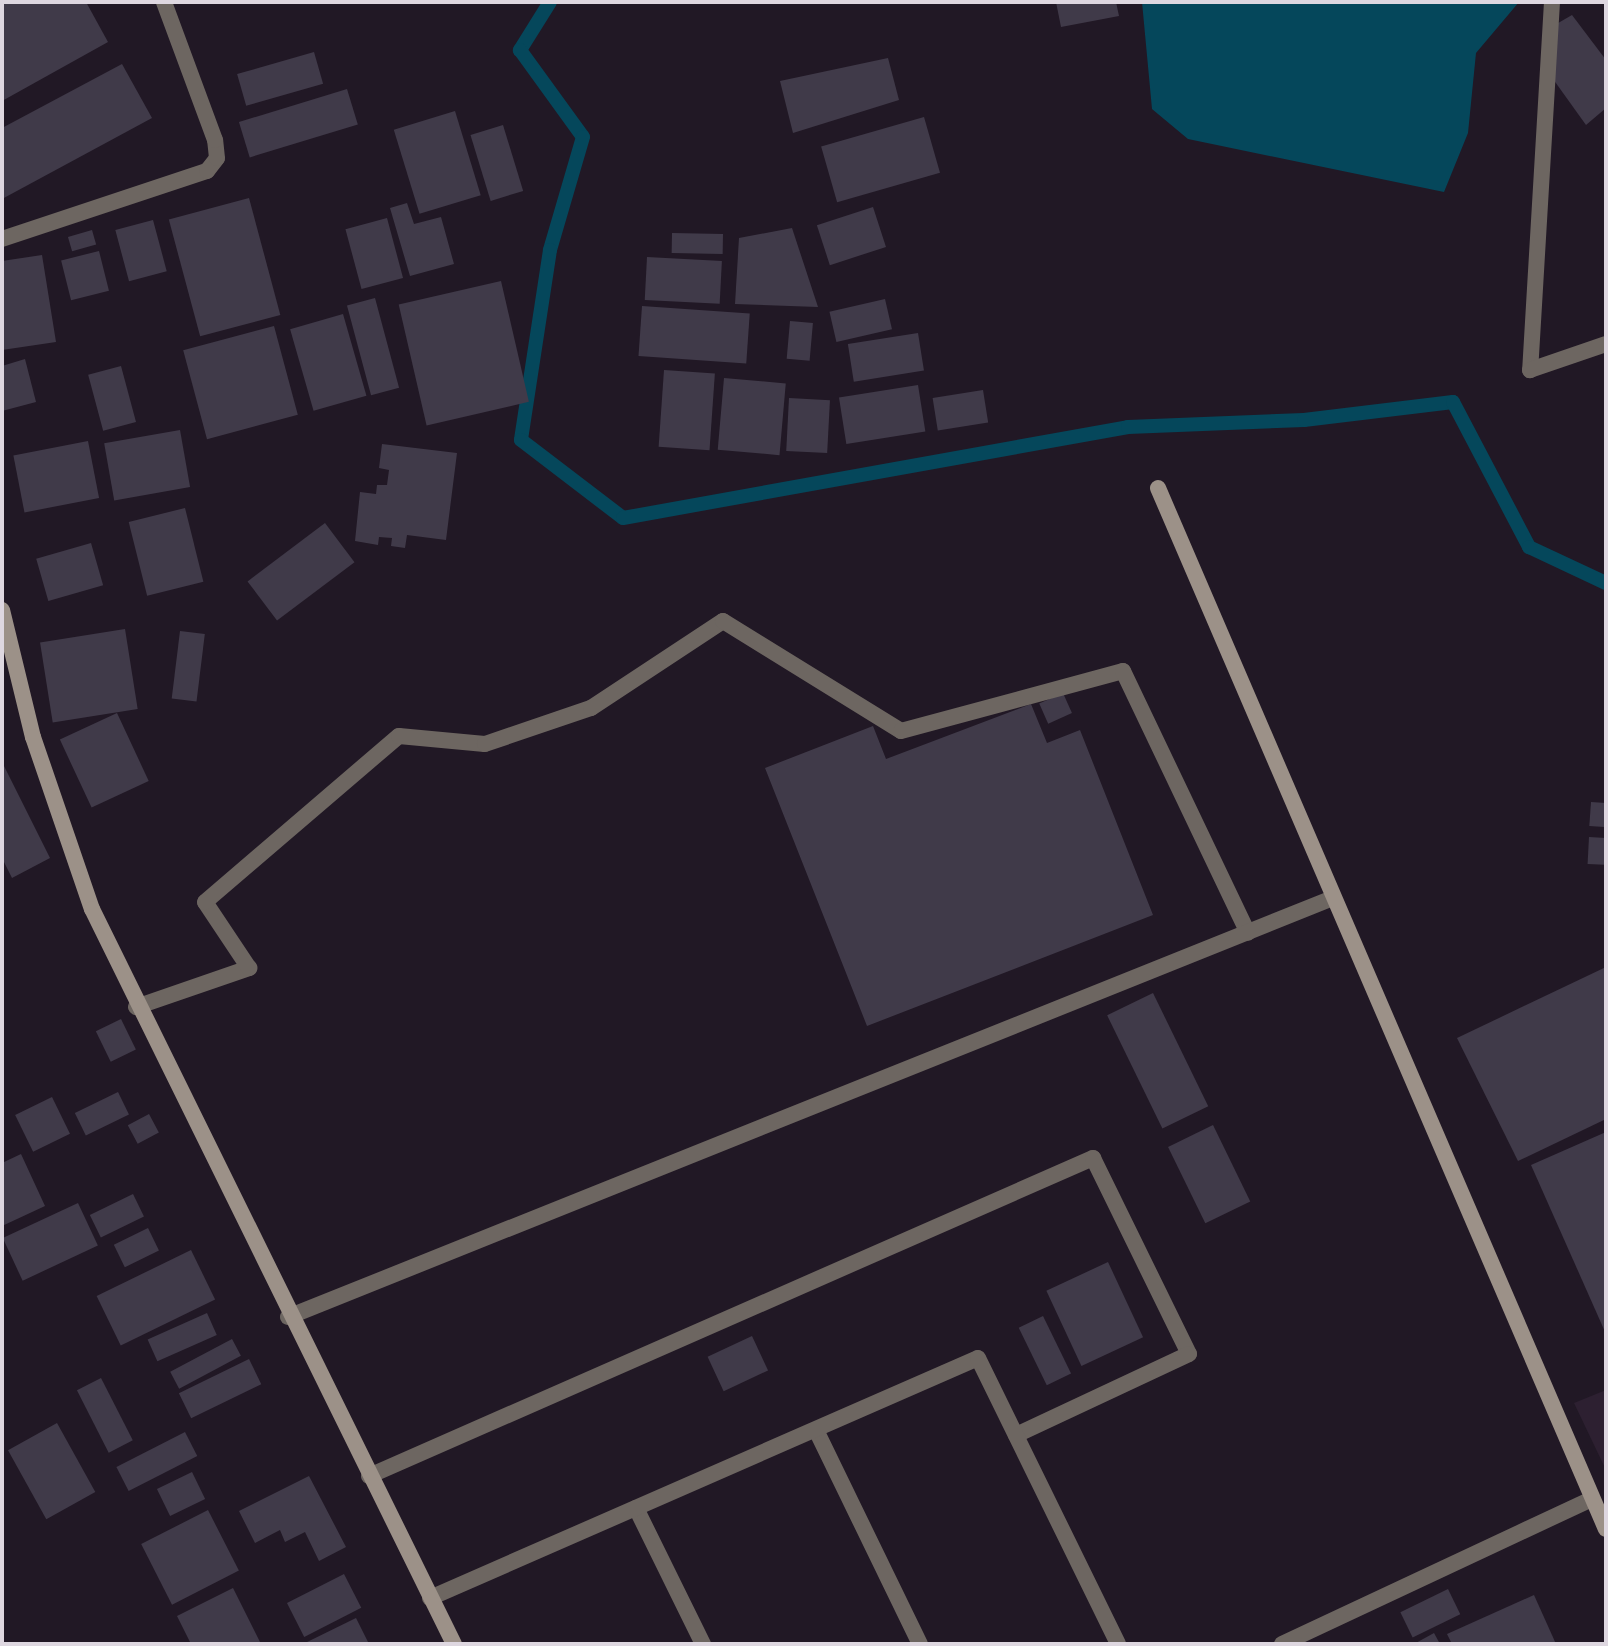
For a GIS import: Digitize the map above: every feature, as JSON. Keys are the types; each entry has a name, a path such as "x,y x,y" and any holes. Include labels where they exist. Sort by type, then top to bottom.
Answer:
{"street":[{"path":"2,239 207,171 217,158 215,140 164,2"},
{"path":"1554,3 1530,370 1606,344"},
{"path":"1158,488 1606,1529"},
{"path":"2,610 33,737 92,909 136,1007 288,1317 454,1644"},
{"path":"136,1007 249,968 205,902 399,736 485,744 591,708 723,621 901,731 1123,671 1248,933"},
{"path":"288,1317 1333,898"},
{"path":"369,1476 1093,1158 1189,1354 1016,1435"},
{"path":"430,1598 978,1358 1118,1644"},
{"path":"816,1430 920,1644"},
{"path":"1282,1644 1592,1499"},
{"path":"636,1508 703,1644"}],"shaded area":[{"path":"1606,1390 1606,1470 1574,1403"}],"water":[{"path":"1142,2 1519,2 1476,53 1468,133 1444,192 1188,139 1152,109"}],"building":[{"path":"2,2 86,2 108,42 2,101"},
{"path":"1056,2 1116,2 1119,16 1061,27"},
{"path":"1572,15 1606,60 1606,108 1586,125 1548,72 1553,26"},
{"path":"314,52 323,84 246,106 237,74"},
{"path":"888,58 899,100 793,133 780,81"},
{"path":"122,64 152,118 2,199 2,128"},
{"path":"347,89 358,124 250,157 239,122"},
{"path":"455,111 481,195 420,214 394,130"},
{"path":"924,117 940,173 837,202 821,146"},
{"path":"503,125 523,191 491,201 470,135"},
{"path":"249,198 280,315 200,336 169,219"},
{"path":"407,203 414,224 441,217 454,264 410,276 390,208"},
{"path":"873,207 886,247 830,265 817,225"},
{"path":"387,218 403,278 362,289 345,229"},
{"path":"153,220 167,271 129,281 115,230"},
{"path":"792,228 818,307 735,304 739,238"},
{"path":"92,230 96,244 72,251 68,237"},
{"path":"672,233 723,234 723,254 672,253"},
{"path":"99,251 109,291 71,300 61,260"},
{"path":"42,255 56,342 2,350 2,261"},
{"path":"647,257 722,261 720,304 645,300"},
{"path":"501,281 529,402 427,425 399,305"},
{"path":"375,298 399,388 371,395 347,306"},
{"path":"885,299 892,329 836,342 829,312"},
{"path":"642,306 750,314 746,363 639,356"},
{"path":"343,314 366,396 314,411 290,329"},
{"path":"790,321 813,323 810,361 787,359"},
{"path":"274,326 298,415 207,439 183,350"},
{"path":"918,333 924,371 854,382 848,344"},
{"path":"25,359 36,402 2,411 2,366"},
{"path":"121,366 136,422 103,431 88,375"},
{"path":"664,370 715,374 710,450 659,447"},
{"path":"724,378 786,383 779,455 718,450"},
{"path":"918,385 925,431 846,444 839,398"},
{"path":"983,390 988,423 938,431 933,398"},
{"path":"789,398 830,400 827,453 786,451"},
{"path":"180,430 190,487 114,500 104,443"},
{"path":"88,441 99,498 24,512 13,456"},
{"path":"382,444 457,453 446,540 407,535 405,548 391,546 392,538 379,537 378,545 355,541 360,492 376,494 377,485 387,485 389,470 379,468"},
{"path":"185,508 203,582 147,596 129,522"},
{"path":"325,523 354,562 277,621 248,581"},
{"path":"91,543 103,585 48,601 36,559"},
{"path":"125,629 138,709 53,722 40,642"},
{"path":"180,631 205,634 197,702 172,698"},
{"path":"1063,693 1072,713 1048,724 1039,704"},
{"path":"1031,704 1047,743 1080,730 1153,915 867,1026 765,768 873,726 886,759"},
{"path":"117,713 149,781 92,808 60,740"},
{"path":"2,762 50,858 12,878 2,858"},
{"path":"1591,802 1606,803 1604,827 1589,826"},
{"path":"1589,837 1606,838 1605,865 1588,864"},
{"path":"1606,967 1606,1119 1518,1161 1457,1038"},
{"path":"1153,993 1208,1106 1162,1129 1107,1015"},
{"path":"121,1019 136,1050 111,1062 96,1031"},
{"path":"118,1092 129,1114 86,1136 75,1113"},
{"path":"52,1097 70,1134 33,1152 15,1115"},
{"path":"149,1114 159,1133 138,1144 128,1125"},
{"path":"1213,1125 1250,1201 1205,1223 1168,1147"},
{"path":"1606,1132 1606,1334 1531,1165"},
{"path":"21,1154 45,1206 2,1226 2,1163"},
{"path":"133,1194 144,1216 101,1238 90,1215"},
{"path":"78,1203 98,1246 23,1281 3,1238"},
{"path":"148,1228 159,1250 125,1267 114,1245"},
{"path":"191,1250 215,1299 121,1345 97,1296"},
{"path":"1108,1262 1143,1337 1081,1366 1046,1291"},
{"path":"207,1313 217,1335 157,1361 148,1339"},
{"path":"1043,1316 1071,1374 1047,1385 1019,1328"},
{"path":"752,1336 768,1370 724,1391 708,1357"},
{"path":"232,1339 241,1356 179,1389 170,1372"},
{"path":"249,1359 261,1384 191,1418 179,1393"},
{"path":"101,1378 133,1440 109,1453 77,1390"},
{"path":"57,1423 95,1492 46,1519 8,1450"},
{"path":"185,1432 197,1456 129,1491 116,1467"},
{"path":"192,1472 205,1499 170,1516 157,1489"},
{"path":"309,1476 346,1547 319,1561 305,1532 285,1542 280,1530 255,1543 239,1511"},
{"path":"208,1510 239,1571 172,1605 141,1544"},
{"path":"344,1574 361,1608 304,1637 287,1603"},
{"path":"233,1588 261,1644 191,1644 177,1616"},
{"path":"1448,1589 1460,1614 1413,1637 1400,1612"},
{"path":"1534,1595 1556,1644 1452,1644 1447,1634"},
{"path":"356,1618 369,1644 303,1644"},
{"path":"1434,1633 1440,1644 1414,1644"}],"waterway":[{"path":"550,2 520,50 583,137 550,250 521,440 623,518 1128,427 1304,420 1453,402 1529,547 1606,583"}]}
